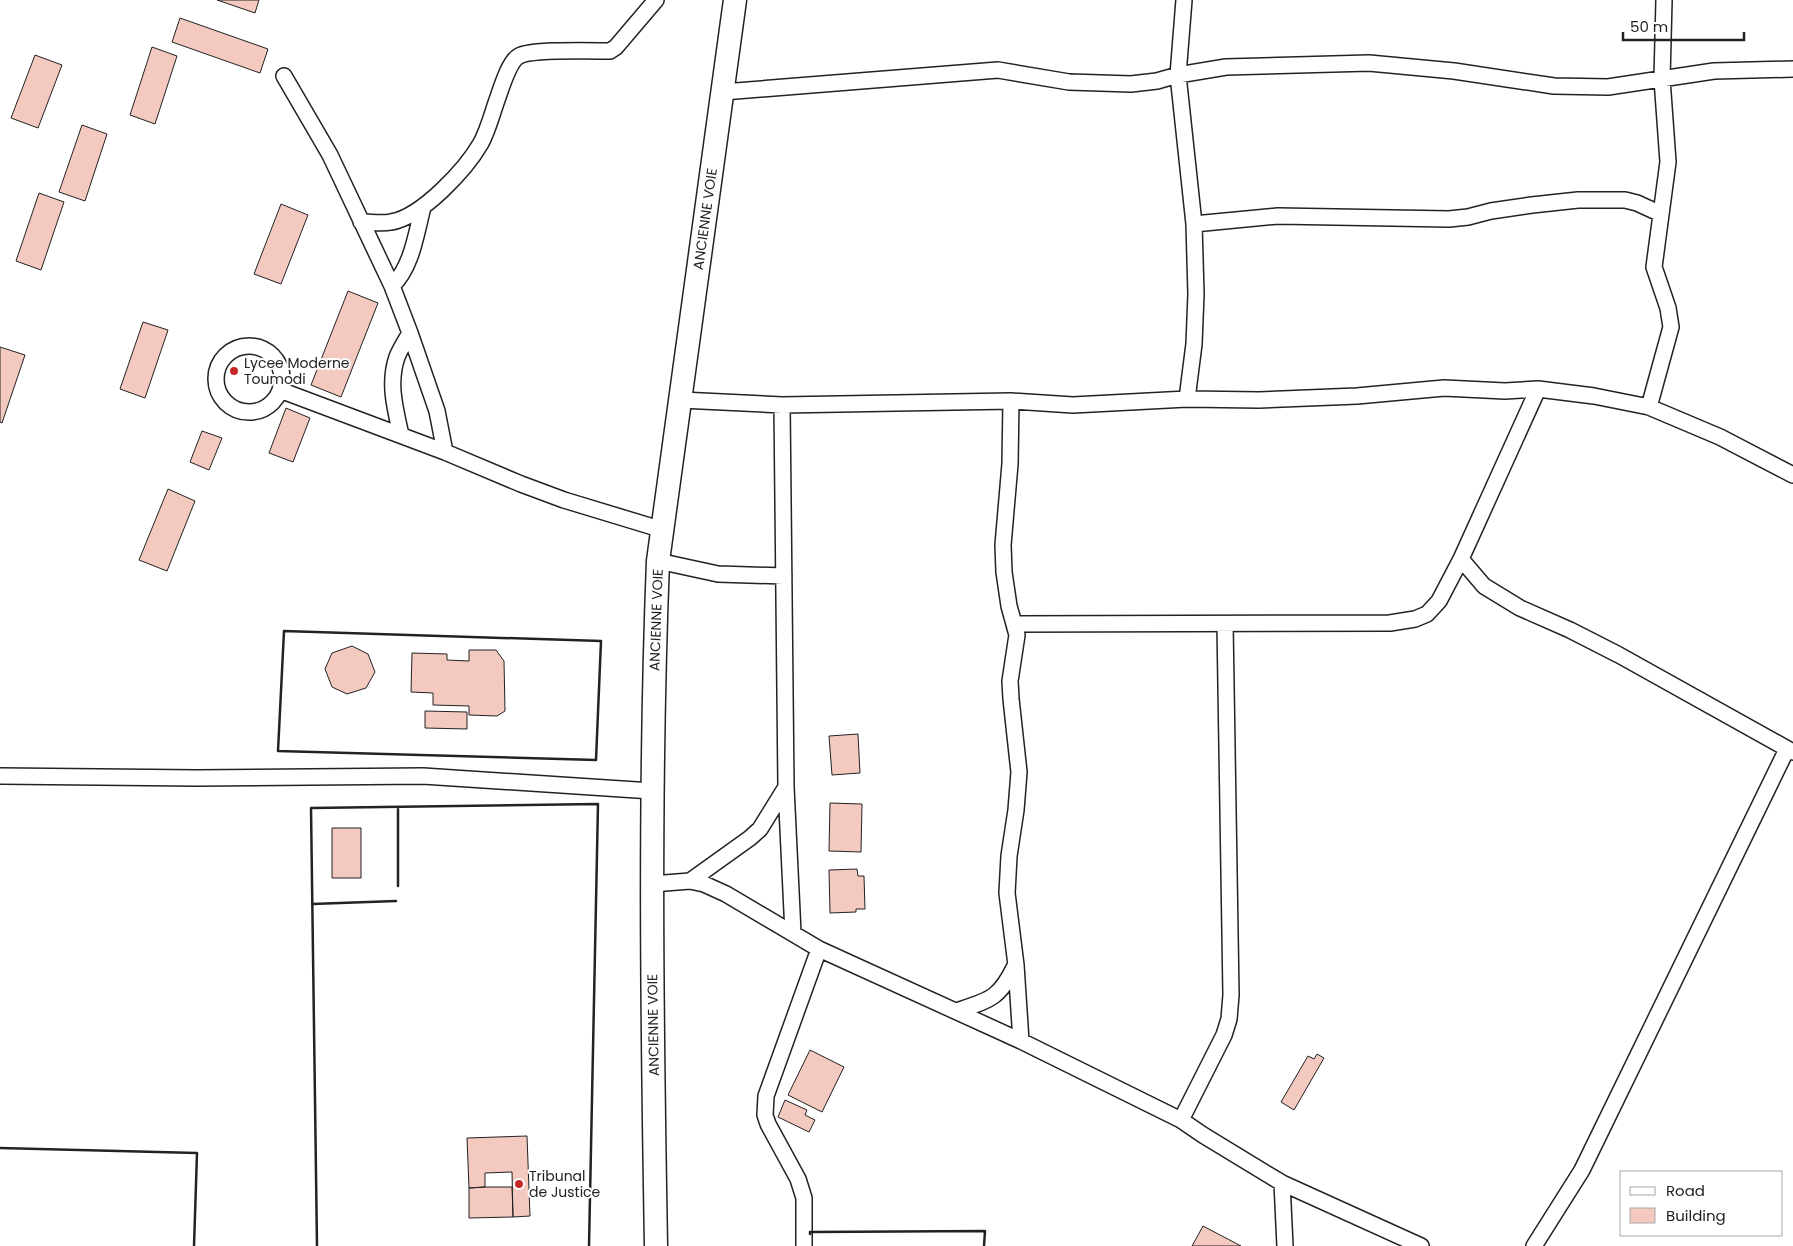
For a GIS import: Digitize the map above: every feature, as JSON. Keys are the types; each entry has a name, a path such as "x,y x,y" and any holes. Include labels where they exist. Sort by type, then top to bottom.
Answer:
{"main road":[{"name":"ANCIENNE VOIE","path":"656,1246 652,791 654,652 658,561 735,0"}],"street":[{"path":"361,222 401,220 423,207 452,180 482,140 504,80 514,60 519,56 535,52 610,51 616,47 656,0"},
{"path":"1184,0 1178,75 1194,224 1196,294 1194,344 1188,399"},
{"path":"1649,407 1671,327 1668,308 1654,267 1668,162 1662,78 1664,0"},
{"path":"723,92 998,70 1069,82 1122,84 1157,81 1178,75 1226,67 1370,63 1454,71 1554,86 1608,87 1714,70 1793,69"},
{"path":"284,76 330,156 392,286 437,411 445,452"},
{"path":"1194,224 1278,216 1449,219 1532,205 1598,200 1625,200 1637,203 1661,214"},
{"path":"392,286 407,264 423,207"},
{"path":"400,435 392,390 392,378 397,356 410,332"},
{"path":"253,346 266,350 277,361 282,375 280,390 272,402 260,410 245,412 232,407 221,396 216,382 218,368 226,355 238,347 253,346"},
{"path":"681,400 782,405 1011,401 1073,405 1188,399 1259,400 1357,396 1444,388 1505,391 1538,389 1594,396 1649,407 1720,437 1793,475"},
{"path":"1015,624 1390,623 1414,619 1427,614 1439,602 1461,559 1538,389"},
{"path":"280,390 445,452 564,500 663,530"},
{"path":"1011,401 1010,464 1003,545 1004,572 1009,606 1017,635 1010,681 1019,772 1016,810 1009,856 1008,893 1016,965 1021,1041"},
{"path":"782,405 786,787 793,933"},
{"path":"1461,559 1484,586 1520,608 1570,630 1619,655 1790,751 1582,1170 1534,1246"},
{"path":"658,561 718,574 784,576"},
{"path":"1181,1120 1224,1035 1229,1019 1232,995 1225,624"},
{"path":"0,776 197,778 422,776 652,791"},
{"path":"690,881 760,829 786,787"},
{"path":"652,884 690,881 704,884 726,894 819,949 1021,1041 1181,1120 1282,1182 1421,1246"},
{"path":"804,1246 805,1207 802,1191 768,1124 765,1107 766,1096 819,949"},
{"path":"956,1011 985,1001 998,994 1007,983 1016,965"},
{"path":"1282,1182 1285,1246"}],"building":[{"path":"217,0 259,0 255,13"},
{"path":"180,18 268,49 260,73 172,42"},
{"path":"152,47 177,56 155,124 130,115"},
{"path":"35,55 62,65 38,128 11,118"},
{"path":"82,125 107,134 85,201 59,192"},
{"path":"39,193 64,202 41,270 16,261"},
{"path":"281,204 308,215 281,284 254,274"},
{"path":"348,291 378,303 341,397 311,385"},
{"path":"143,322 168,330 145,398 120,389"},
{"path":"0,347 25,355 2,423 0,422"},
{"path":"286,408 310,418 293,462 269,453"},
{"path":"202,431 222,438 209,470 190,462"},
{"path":"168,489 195,501 167,571 139,560"},
{"path":"352,646 368,654 375,672 366,688 347,694 332,687 325,669 332,653"},
{"path":"469,650 496,650 504,661 505,711 497,716 469,715 469,706 433,705 433,693 411,692 412,653 447,654 447,660 469,661"},
{"path":"425,711 467,712 467,729 425,728"},
{"path":"858,734 860,773 832,775 829,736"},
{"path":"830,803 862,804 861,852 829,851"},
{"path":"332,828 361,828 361,878 332,878"},
{"path":"857,869 858,876 864,876 865,909 856,909 856,912 830,913 829,870"},
{"path":"810,1050 844,1067 822,1112 788,1095"},
{"path":"1317,1054 1324,1058 1294,1110 1281,1102 1308,1056 1314,1059"},
{"path":"785,1100 807,1110 805,1115 815,1120 809,1132 778,1117"},
{"path":"527,1136 530,1216 513,1217 512,1172 485,1173 485,1187 469,1188 467,1138"},
{"path":"512,1187 513,1217 469,1218 469,1188"},
{"path":"1203,1226 1241,1246 1192,1246"}],"wall":[{"path":"284,631 601,641 596,760 278,751 284,631"},
{"path":"317,1246 311,808 598,804 589,1246"},
{"path":"398,807 398,886"},
{"path":"312,904 396,901"},
{"path":"0,1148 197,1153 194,1246"},
{"path":"810,1234 810,1232 985,1231 984,1246"}],"place":[{"name":"Lycee Moderne Toumodi","path":"234,371"},
{"name":"Tribunal de Justice","path":"519,1184"}]}
